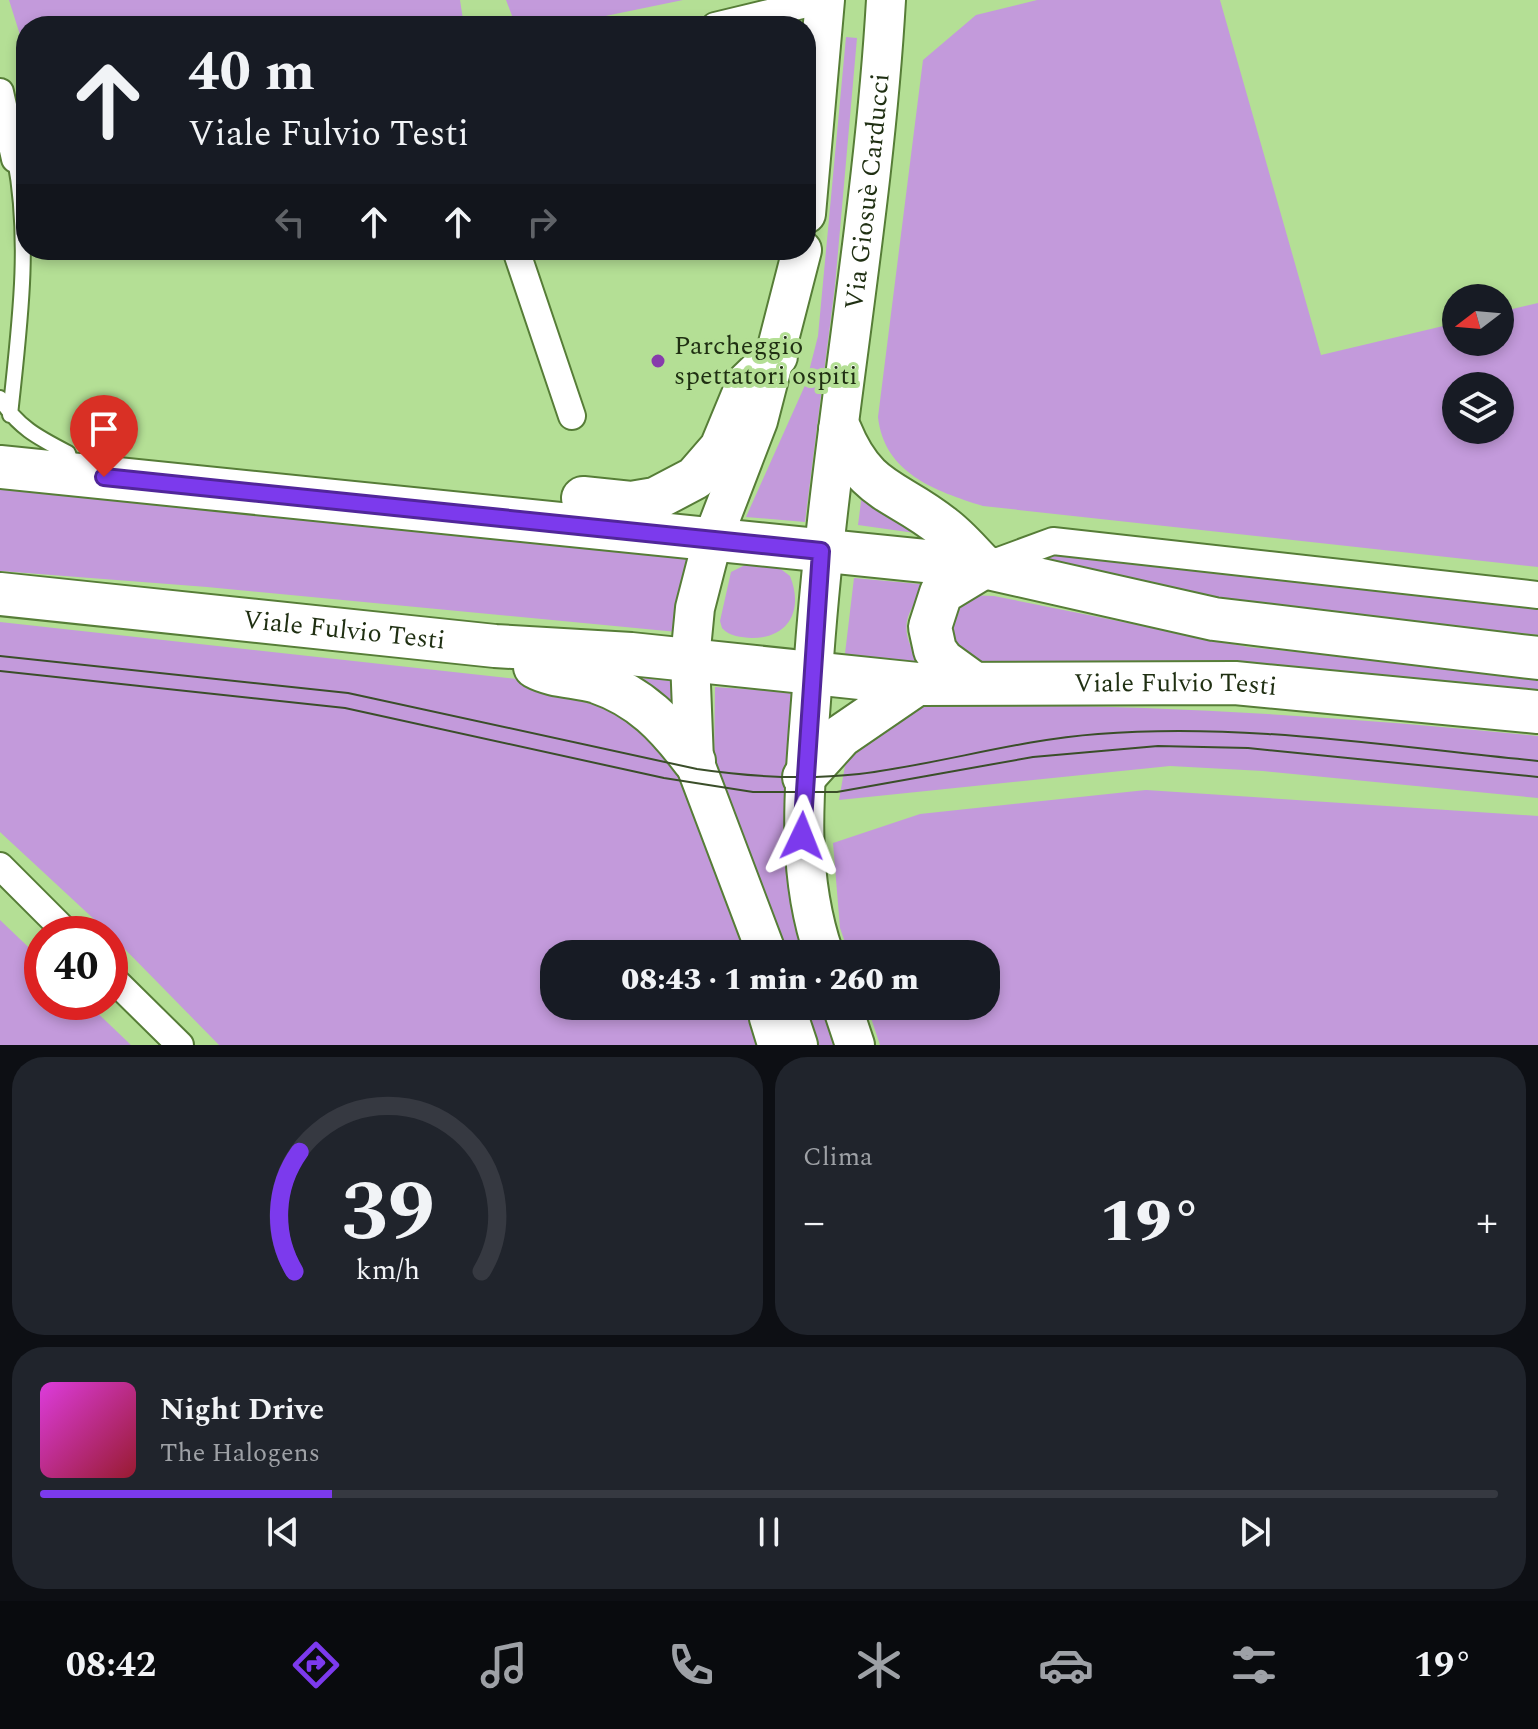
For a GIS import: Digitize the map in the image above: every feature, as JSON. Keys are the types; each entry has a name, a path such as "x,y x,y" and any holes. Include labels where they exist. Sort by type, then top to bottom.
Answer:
{"main road":[{"path":"816,95 824,0"},
{"name":"Via Giosuè Carducci","path":"821,551 840,430 882,71 886,0"},
{"path":"694,761 690,659 695,608 713,538 758,421 800,260"},
{"path":"281,494 343,472 631,503 655,499 695,478 721,448 748,383 776,356"},
{"path":"840,430 860,469 879,487 944,527 984,567"},
{"path":"0,467 984,567 1214,619 1538,658"},
{"path":"819,940 814,927 802,836 821,551"},
{"path":"972,682 943,661 935,650 930,627 941,593 984,567"},
{"name":"Viale Fulvio Testi","path":"0,594 495,646 690,659 917,684 1235,683 1538,712"},
{"path":"495,646 541,670 597,682 639,702 662,719 694,761 762,940"},
{"path":"804,777 841,736 917,684"},
{"path":"790,1020 798,1045"},
{"path":"847,1020 855,1045"}],"street":[{"path":"757,16 824,0"},
{"path":"0,92 10,160"},
{"path":"519,260 572,416"},
{"path":"984,567 1053,541 1538,595"},
{"path":"0,866 50,916"},
{"path":"128,994 180,1045"},
{"path":"763,1020 771,1045"}],"lane":[{"path":"10,415 24,284 23,260"},
{"path":"0,398 10,415 26,430 68,453 75,475"}],"shaded area":[{"path":"9,0 460,0 462,16 16,16 16,22"},
{"path":"506,0 683,0 605,16 512,16"},
{"path":"1037,0 1220,0 1321,355 1442,326 1442,356 1514,356 1514,309 1538,303 1538,567 983,506 930,486 901,466 882,436 878,417 923,60 976,15"},
{"path":"846,37 857,38 835,286 805,522 746,517 806,383 818,336"},
{"path":"0,486 687,556 677,632 207,587 0,571"},
{"path":"862,494 936,536 858,525"},
{"path":"1040,553 1538,603 1538,635 1244,604 1039,561"},
{"path":"747,564 778,567 790,576 794,588 794,610 790,619 785,627 765,637 732,635 722,628 720,621 731,572"},
{"path":"854,578 931,585 913,606 906,625 910,645 924,669 844,662"},
{"path":"967,595 994,596 1248,647 1538,676 1538,693 1206,665 979,662 949,647 949,608"},
{"path":"0,622 589,687 660,729 703,824 740,940 540,940 540,1020 751,1020 756,1045 219,1045 128,952 128,916 91,916 0,832"},
{"path":"614,675 671,681 680,723"},
{"path":"715,687 791,692 785,831 789,873 804,940 776,940 714,763"},
{"path":"906,705 1144,708 1380,722 1538,736 1538,798 1263,771 1170,766 839,800 846,760"},
{"path":"1146,790 1538,816 1538,1045 880,1045 872,1020 1000,1020 1000,940 844,940 840,928 833,843 920,814"},
{"path":"0,920 24,943 24,1020 105,1020 131,1045 0,1045"},
{"path":"804,1020 828,1020 836,1045 813,1045"}],"tram line":[{"path":"0,656 348,693 697,769 758,776 859,774 1038,741 1153,731 1318,738 1538,761"},
{"path":"0,671 345,708 664,778 753,792 837,792 1033,757 1158,746 1248,748 1538,777"}],"place":[{"name":"Parcheggio spettatori ospiti","path":"658,361"}],"route":[{"path":"104,477 821,551 802,836"}]}
